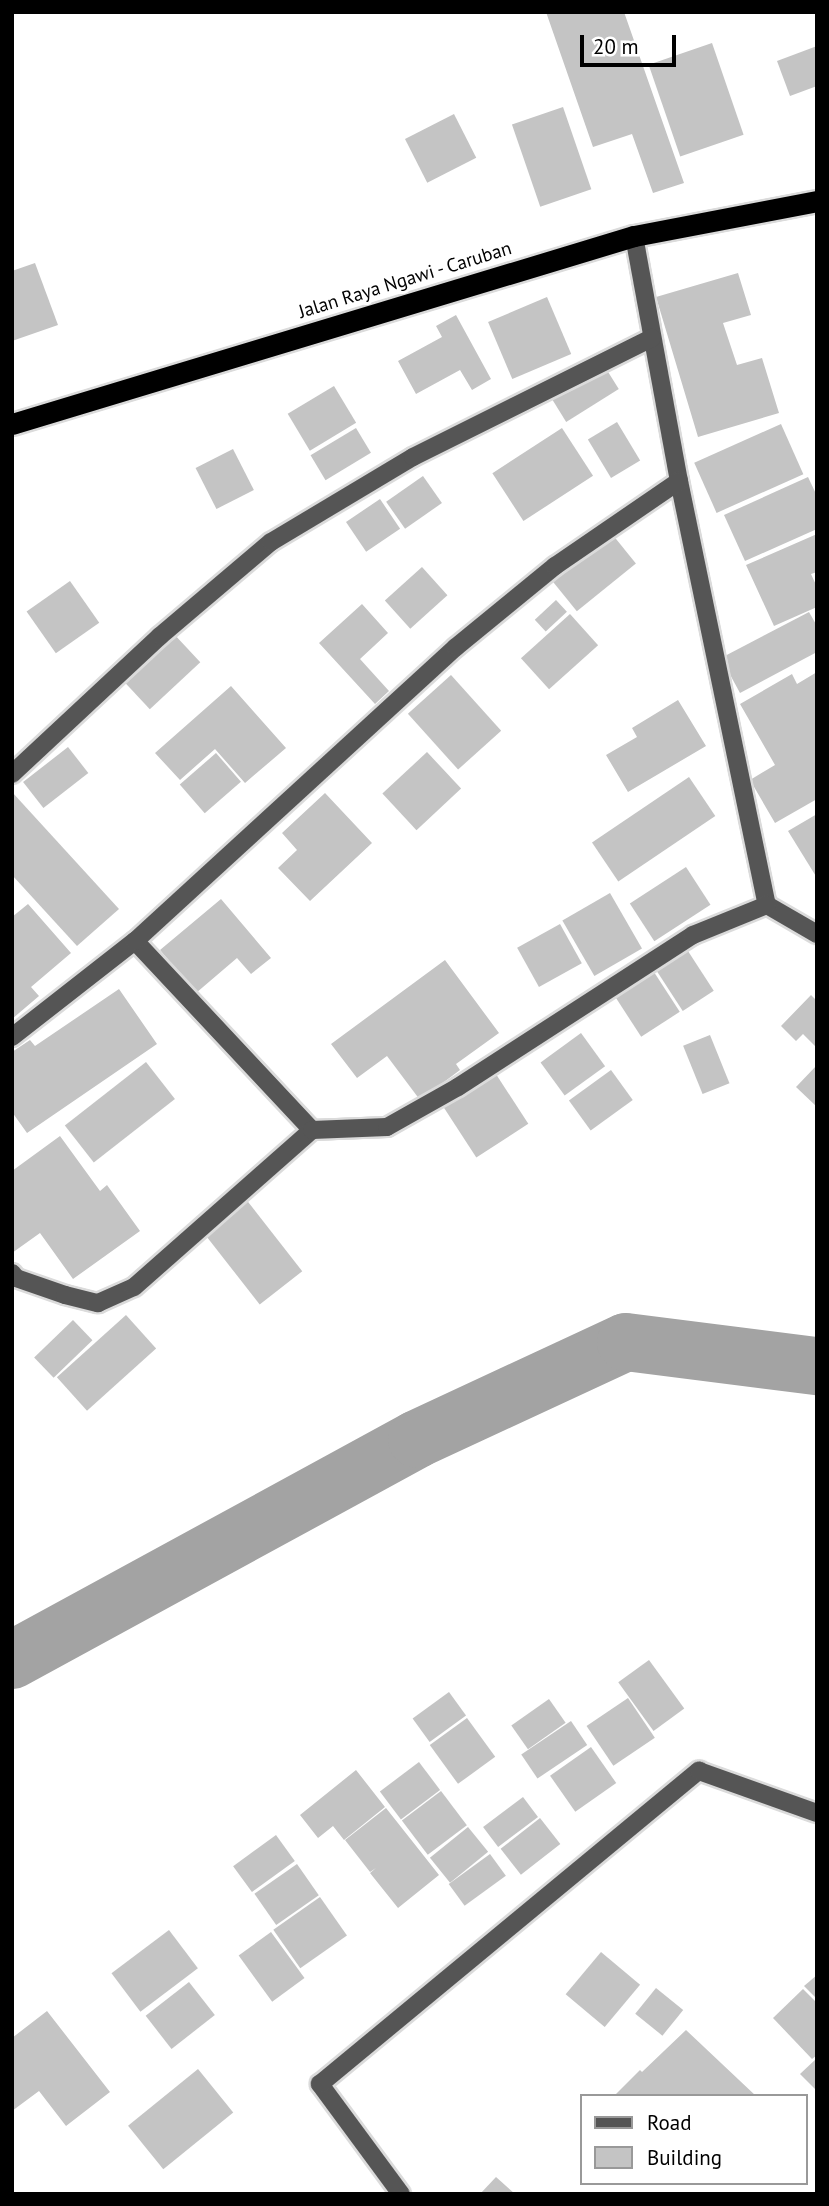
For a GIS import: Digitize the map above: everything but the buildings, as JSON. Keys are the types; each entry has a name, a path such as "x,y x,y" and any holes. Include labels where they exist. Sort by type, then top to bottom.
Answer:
{"highway":[{"name":"Jalan Raya Ngawi - Caruban","path":"12,424 634,236 817,201"}],"street":[{"path":"634,236 679,481 767,905 817,934"},
{"path":"12,774 160,636 271,542 413,457 652,338"},
{"path":"12,1037 135,941 456,647 555,566 679,481"},
{"path":"12,1273 52,1290 98,1303 134,1287 312,1129 387,1127 458,1087 693,935 767,905"},
{"path":"135,941 312,1129"},
{"path":"401,2194 320,2084 699,1771 817,1813"}],"waterway":[{"path":"12,1660 417,1439 626,1342 817,1366"}]}
